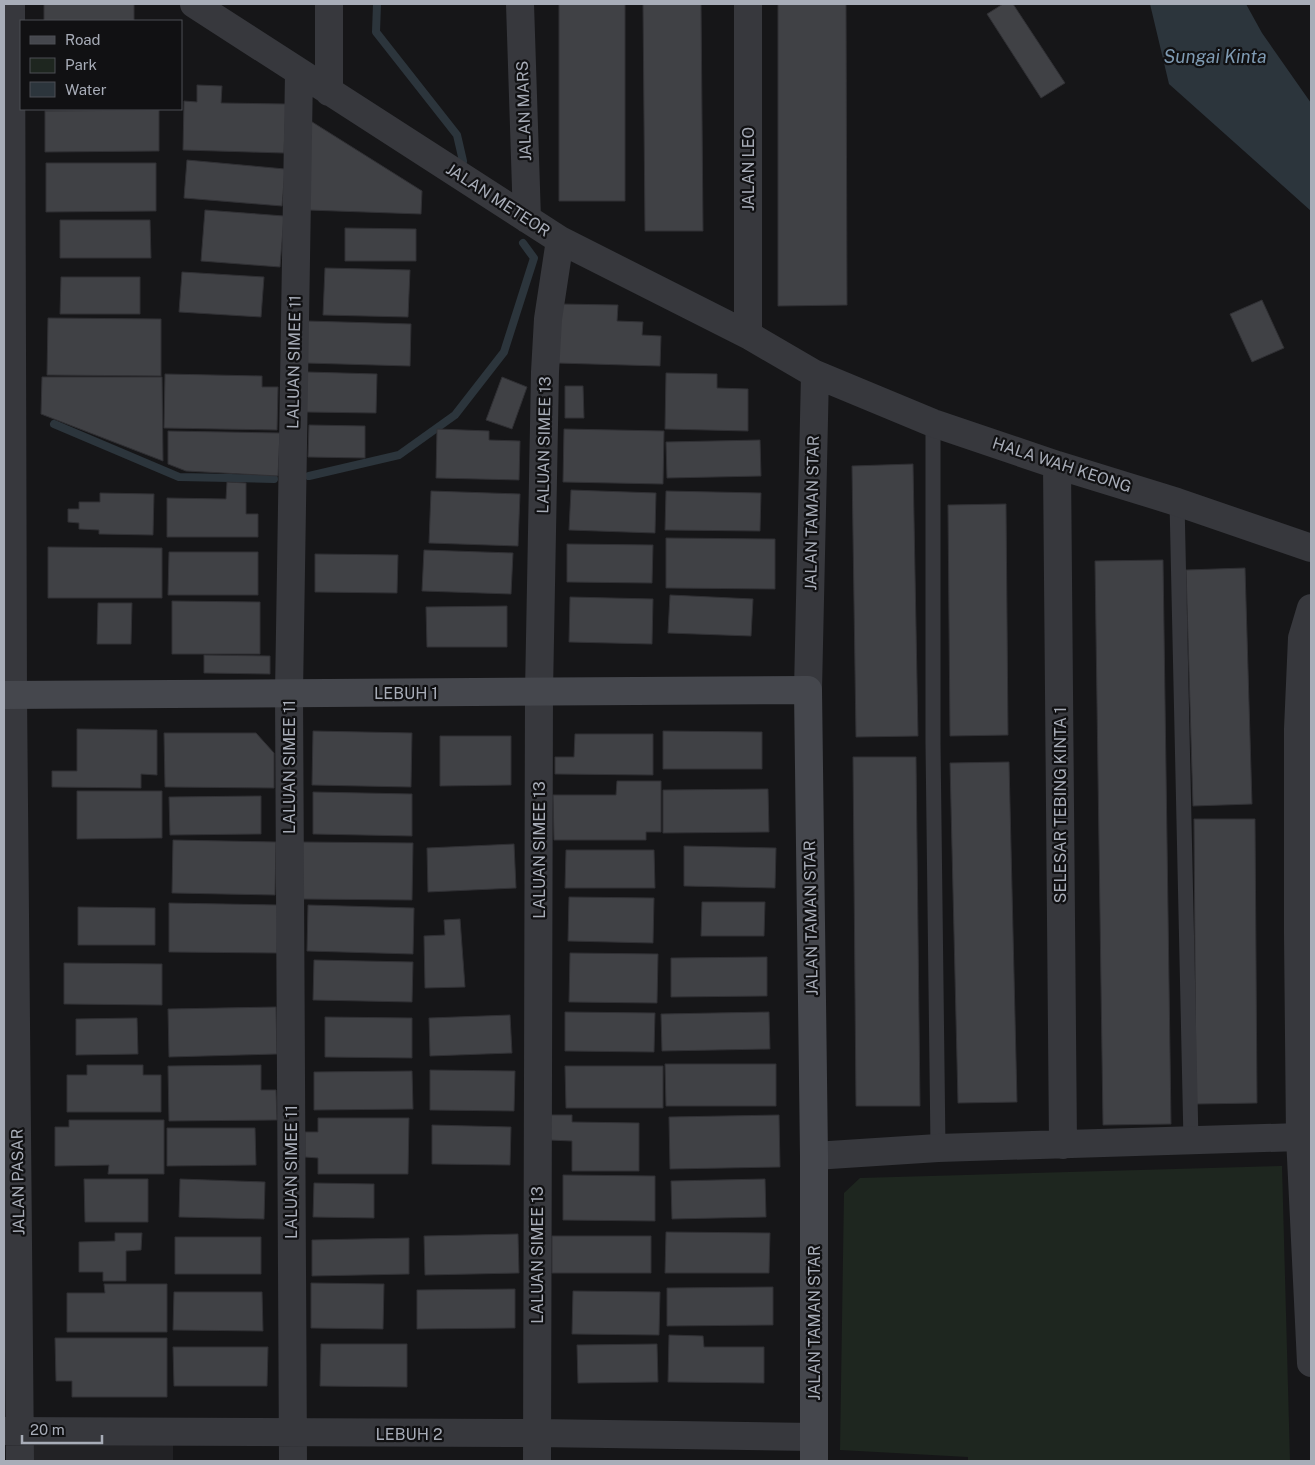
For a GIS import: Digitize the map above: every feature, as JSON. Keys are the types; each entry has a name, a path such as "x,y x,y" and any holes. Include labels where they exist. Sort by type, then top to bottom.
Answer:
{"street":[{"name":"JALAN PASAR","path":"11,4 9,695 12,1431 20,1461"},
{"name":"JALAN METEOR","path":"194,4 560,240 748,335 815,374"},
{"path":"329,4 329,92"},
{"name":"JALAN MARS","path":"520,4 527,219"},
{"name":"JALAN LEO","path":"748,4 748,335"},
{"name":"LALUAN SIMEE 11","path":"293,1461 289,693 299,72"},
{"name":"LALUAN SIMEE 13","path":"537,1461 540,692 545,372 548,319 560,240"},
{"name":"HALA WAH KEONG","path":"815,374 933,423 1057,465 1177,502 1311,548"},
{"name":"JALAN TAMAN STAR","path":"814,1449 814,1156 808,690 815,374"},
{"name":"SELESAR TEBING KINTA 1","path":"1057,465 1062,1145"},
{"path":"1311,608 1302,638 1298,729 1300,1137 1311,1362"},
{"name":"LEBUH 1","path":"9,695 808,690"},
{"path":"814,1156 938,1148 1300,1137"},
{"name":"LEBUH 2","path":"12,1431 293,1434 537,1433 814,1449"}],"lane":[{"path":"933,423 933,743 938,1148"},
{"path":"1177,502 1191,1141"}],"shaded area":[{"path":"23,1434 173,1436 173,1461 23,1461"}],"green space":[{"path":"1282,1166 1290,1461 968,1461 968,1457 840,1450 844,1193 860,1178"}],"water":[{"name":"Sungai Kinta","path":"1150,4 1246,4 1262,33 1311,103 1311,211 1169,84"}],"building":[{"path":"44,4 134,4 134,20 44,20"},
{"path":"559,4 625,4 625,201 559,201"},
{"path":"643,4 701,4 703,231 645,231"},
{"path":"778,4 846,4 847,305 778,306"},
{"path":"1003,4 1013,4 1065,83 1041,98 987,14"},
{"path":"197,85 222,86 221,103 286,104 284,153 183,150 184,101 197,102"},
{"path":"159,110 159,151 45,152 45,111"},
{"path":"309,120 422,191 421,214 308,210"},
{"path":"187,160 285,169 282,206 184,198"},
{"path":"46,163 156,163 156,211 46,212"},
{"path":"205,210 284,216 280,267 201,261"},
{"path":"60,220 150,220 151,258 60,258"},
{"path":"345,228 416,229 416,261 345,261"},
{"path":"325,268 410,270 408,317 323,315"},
{"path":"182,272 264,277 261,317 179,312"},
{"path":"61,277 140,277 140,314 60,314"},
{"path":"1262,300 1284,348 1252,362 1230,314"},
{"path":"559,304 618,305 617,321 643,322 642,335 661,336 660,366 557,363"},
{"path":"48,318 161,319 161,376 47,375"},
{"path":"307,321 411,324 410,366 306,363"},
{"path":"307,372 377,374 376,413 306,412"},
{"path":"666,373 717,374 717,388 748,389 748,431 665,429"},
{"path":"165,374 262,376 262,387 278,387 277,430 164,428"},
{"path":"42,377 162,377 163,461 41,414"},
{"path":"502,377 527,387 512,429 486,420"},
{"path":"565,386 583,386 584,418 565,418"},
{"path":"309,425 365,426 365,458 308,457"},
{"path":"437,429 489,431 489,440 520,441 519,480 436,478"},
{"path":"564,429 664,431 663,484 563,482"},
{"path":"168,431 280,433 278,476 186,471 168,464"},
{"path":"760,440 761,476 667,478 666,442"},
{"path":"913,464 918,736 856,737 852,466"},
{"path":"227,482 246,483 246,514 258,514 258,537 167,537 167,498 226,499"},
{"path":"571,490 656,493 655,533 569,530"},
{"path":"431,491 520,494 518,546 429,543"},
{"path":"666,491 761,493 760,531 665,530"},
{"path":"100,493 154,494 153,535 99,534 99,530 79,529 79,523 68,522 68,509 79,509 79,502 100,502"},
{"path":"1006,504 1008,735 950,736 948,505"},
{"path":"666,538 775,539 775,589 666,588"},
{"path":"567,544 653,545 652,583 567,582"},
{"path":"48,547 162,548 162,598 48,598"},
{"path":"424,550 513,553 511,594 422,591"},
{"path":"169,552 258,552 258,595 168,595"},
{"path":"315,554 398,555 397,593 315,592"},
{"path":"1163,560 1171,1124 1103,1125 1095,561"},
{"path":"1245,568 1252,804 1193,806 1186,570"},
{"path":"670,595 753,599 751,636 668,633"},
{"path":"570,597 653,599 652,644 569,642"},
{"path":"172,601 260,602 260,654 172,654"},
{"path":"98,603 132,603 131,644 97,644"},
{"path":"507,606 507,647 427,647 426,607"},
{"path":"204,655 270,656 270,674 204,673"},
{"path":"77,729 157,730 157,775 141,774 141,788 52,787 52,771 77,771"},
{"path":"313,731 412,733 411,787 312,785"},
{"path":"663,731 762,732 762,769 663,769"},
{"path":"164,733 256,733 274,753 274,788 165,787"},
{"path":"575,734 653,734 653,775 555,774 555,757 574,757"},
{"path":"440,736 511,736 511,785 440,786"},
{"path":"853,757 916,757 920,1106 856,1106"},
{"path":"1009,762 1017,1102 958,1103 950,763"},
{"path":"617,781 661,781 661,832 646,832 646,840 554,840 553,795 616,795"},
{"path":"768,789 769,832 663,833 663,790"},
{"path":"77,791 162,791 162,838 77,839"},
{"path":"313,792 412,794 412,836 313,834"},
{"path":"261,796 261,834 170,835 169,797"},
{"path":"1194,819 1255,819 1257,1103 1196,1104"},
{"path":"173,840 276,842 275,895 172,893"},
{"path":"301,842 413,843 412,900 300,899"},
{"path":"514,844 516,888 428,892 427,848"},
{"path":"684,846 776,848 775,888 684,886"},
{"path":"566,850 654,850 655,888 565,888"},
{"path":"569,897 654,898 653,943 568,941"},
{"path":"702,902 765,902 764,936 701,936"},
{"path":"169,903 278,905 277,953 169,952"},
{"path":"308,905 414,908 413,954 307,951"},
{"path":"78,907 155,908 155,945 78,945"},
{"path":"460,919 465,987 425,988 424,936 445,935 444,920"},
{"path":"570,953 658,954 657,1003 569,1002"},
{"path":"767,957 767,996 671,997 671,958"},
{"path":"314,960 413,962 412,1002 313,1000"},
{"path":"64,963 162,964 162,1005 64,1004"},
{"path":"276,1007 277,1054 169,1057 168,1009"},
{"path":"565,1012 655,1013 654,1052 565,1051"},
{"path":"769,1012 770,1049 662,1051 661,1014"},
{"path":"510,1015 512,1053 430,1056 429,1018"},
{"path":"325,1017 412,1018 412,1058 325,1057"},
{"path":"137,1018 138,1054 76,1055 76,1019"},
{"path":"665,1064 776,1064 776,1106 666,1106"},
{"path":"87,1065 143,1065 143,1075 161,1075 161,1112 67,1112 67,1075 87,1075"},
{"path":"261,1065 261,1090 276,1090 277,1120 169,1121 168,1066"},
{"path":"565,1066 663,1066 663,1108 566,1108"},
{"path":"430,1070 515,1071 514,1111 430,1110"},
{"path":"412,1071 413,1109 314,1110 314,1072"},
{"path":"550,1115 572,1115 572,1122 639,1123 639,1171 572,1171 572,1141 549,1140"},
{"path":"779,1115 780,1167 670,1169 669,1117"},
{"path":"318,1118 409,1118 408,1174 318,1174 318,1158 305,1157 305,1132 318,1132"},
{"path":"69,1120 164,1120 164,1174 108,1174 109,1165 55,1166 55,1127 69,1127"},
{"path":"432,1125 511,1127 510,1165 432,1164"},
{"path":"167,1128 255,1128 256,1165 167,1166"},
{"path":"563,1175 655,1176 655,1221 563,1220"},
{"path":"84,1179 148,1179 148,1222 85,1222"},
{"path":"180,1179 265,1182 264,1219 179,1217"},
{"path":"765,1179 766,1217 672,1219 671,1181"},
{"path":"314,1183 374,1184 374,1218 313,1217"},
{"path":"666,1232 770,1233 769,1273 665,1273"},
{"path":"115,1233 142,1233 141,1250 126,1251 126,1281 103,1281 103,1272 79,1272 79,1242 115,1241"},
{"path":"518,1234 519,1273 425,1275 424,1236"},
{"path":"552,1236 651,1236 651,1273 552,1273"},
{"path":"175,1237 261,1237 261,1274 175,1274"},
{"path":"409,1238 409,1274 312,1276 312,1240"},
{"path":"311,1283 384,1284 383,1329 311,1328"},
{"path":"104,1284 167,1284 167,1332 67,1332 67,1293 105,1293"},
{"path":"773,1287 773,1325 667,1326 667,1288"},
{"path":"515,1289 515,1328 417,1329 417,1290"},
{"path":"573,1291 660,1292 659,1335 572,1334"},
{"path":"174,1292 262,1292 263,1331 173,1330"},
{"path":"669,1335 703,1336 704,1347 764,1347 764,1383 668,1382"},
{"path":"55,1338 167,1338 167,1397 72,1397 72,1381 56,1381"},
{"path":"321,1344 407,1344 407,1387 320,1386"},
{"path":"657,1344 658,1382 578,1383 577,1345"},
{"path":"173,1347 268,1347 267,1386 174,1386"}],"waterway":[{"path":"377,4 376,32 457,135 463,161"},
{"path":"309,476 399,455 455,415 504,352 534,258 523,243"},
{"path":"54,424 179,477 274,479"}]}
